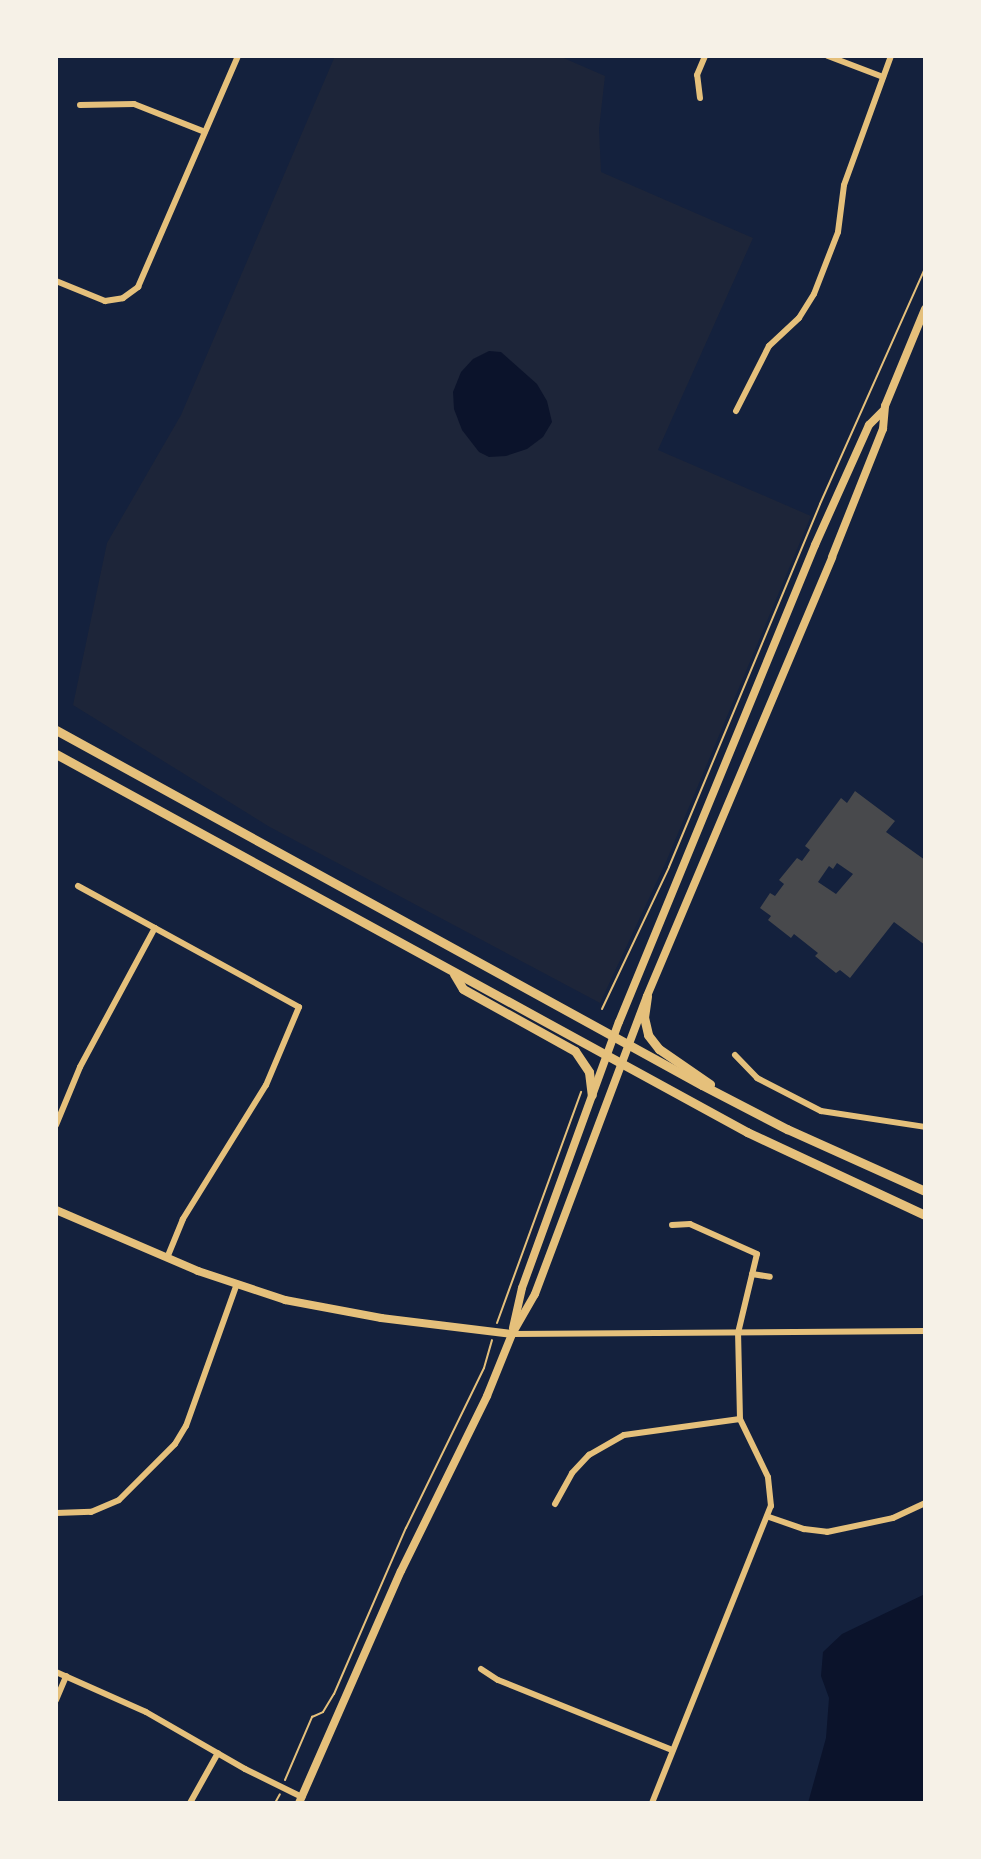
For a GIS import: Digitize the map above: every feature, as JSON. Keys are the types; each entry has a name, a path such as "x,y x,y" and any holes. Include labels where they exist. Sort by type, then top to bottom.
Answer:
{"main road":[{"path":"56,730 735,1102 925,1191"},
{"path":"56,754 622,1066 760,1139 925,1215"},
{"path":"452,971 463,989 575,1051 589,1072 592,1095"},
{"path":"647,996 644,1017 648,1035 659,1049 735,1102"}],"street":[{"path":"56,281 95,298 113,301 138,287 238,56"},
{"path":"700,98 697,75 705,56"},
{"path":"828,56 883,77"},
{"path":"736,411 769,346 799,318 814,294 838,232 844,185 891,56"},
{"path":"80,105 134,104 205,132"},
{"path":"56,1672 146,1712 300,1800 401,1571 481,1409 512,1334 535,1294 647,996 850,514 883,429 883,411 925,309"},
{"path":"512,1334 522,1288 613,1036 815,545 869,425 883,411"},
{"path":"78,886 299,1007 266,1085 193,1201 167,1258"},
{"path":"56,1125 80,1067 155,928"},
{"path":"735,1055 757,1078 821,1111 925,1127"},
{"path":"56,1210 236,1286 344,1312 512,1334 925,1331"},
{"path":"546,1220 562,1227"},
{"path":"652,1803 769,1517 771,1493 768,1477 740,1419 738,1333 757,1254 690,1224 672,1225"},
{"path":"752,1274 770,1277"},
{"path":"56,1513 91,1512 128,1492 175,1444 186,1426 236,1286"},
{"path":"555,1504 572,1473 606,1443 643,1430 740,1419"},
{"path":"769,1517 804,1529 827,1532 893,1518 925,1503"},
{"path":"481,1669 498,1680 672,1750"},
{"path":"56,1700 66,1676"},
{"path":"190,1803 218,1753"}],"path":[{"path":"602,1009 669,867 820,504 925,268"},
{"path":"275,1803 312,1717 323,1712 334,1694 406,1528 478,1380 589,1072"}],"shaded area":[{"path":"335,56 559,56 605,76 599,129 601,172 753,238 658,450 811,516 666,862 600,1003 268,826 73,705 107,543 181,415"},
{"path":"489,351 501,352 537,384 547,401 552,422 543,437 527,449 506,456 489,457 479,452 462,430 454,409 453,392 461,372 473,359"},
{"path":"925,1594 925,1803 808,1803 826,1738 829,1698 821,1676 823,1652 842,1634"}],"building":[{"path":"855,791 895,821 886,832 925,860 925,945 894,922 850,978 840,970 836,973 815,956 818,953 794,934 791,938 768,920 771,916 760,908 770,893 775,896 784,884 779,880 797,858 802,861 810,850 805,846 841,798 847,803","holes":["837,863 853,874 836,894 818,882 829,866 833,869"]}]}
